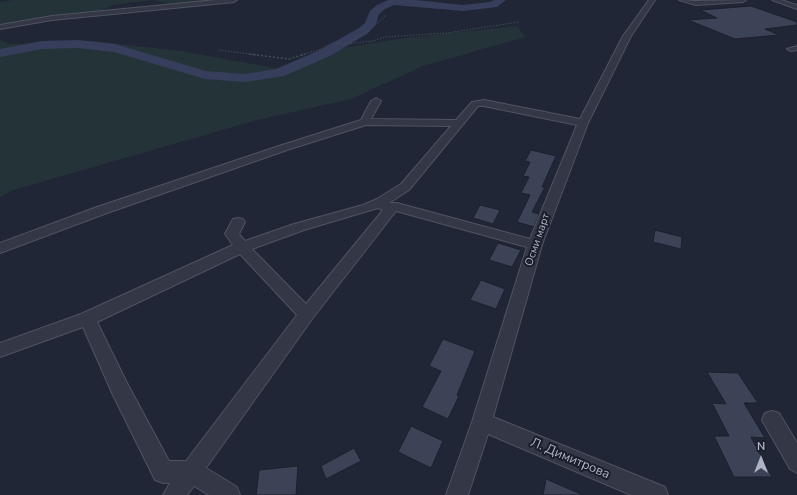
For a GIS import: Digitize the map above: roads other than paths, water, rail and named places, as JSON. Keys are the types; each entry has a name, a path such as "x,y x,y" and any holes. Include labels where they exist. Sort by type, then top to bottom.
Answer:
{"street":[{"path":"0,27 52,18 234,0"},
{"name":"Осми март","path":"457,495 482,422 535,245 583,123 627,36 652,0"},
{"path":"682,0 696,3 743,0"},
{"path":"775,0 797,6"},
{"path":"365,122 376,101"},
{"path":"0,350 87,319 242,246 306,225 367,208 381,202 405,187 475,104 478,103 583,123"},
{"path":"0,248 102,210 283,148 365,122 459,123"},
{"path":"367,208 392,206 535,245"},
{"path":"174,495 306,315 392,206"},
{"path":"238,222 232,234 306,315"},
{"path":"87,319 120,389 163,472 192,472 229,495"},
{"path":"772,420 797,462"},
{"name":"Л. Димитрова","path":"482,422 657,495"}],"waterway":[{"path":"0,53 42,45 78,44 115,48 205,75 245,78 279,73 325,53 363,31 370,24 374,13 381,7 392,2 463,8 493,5 501,0"}]}
